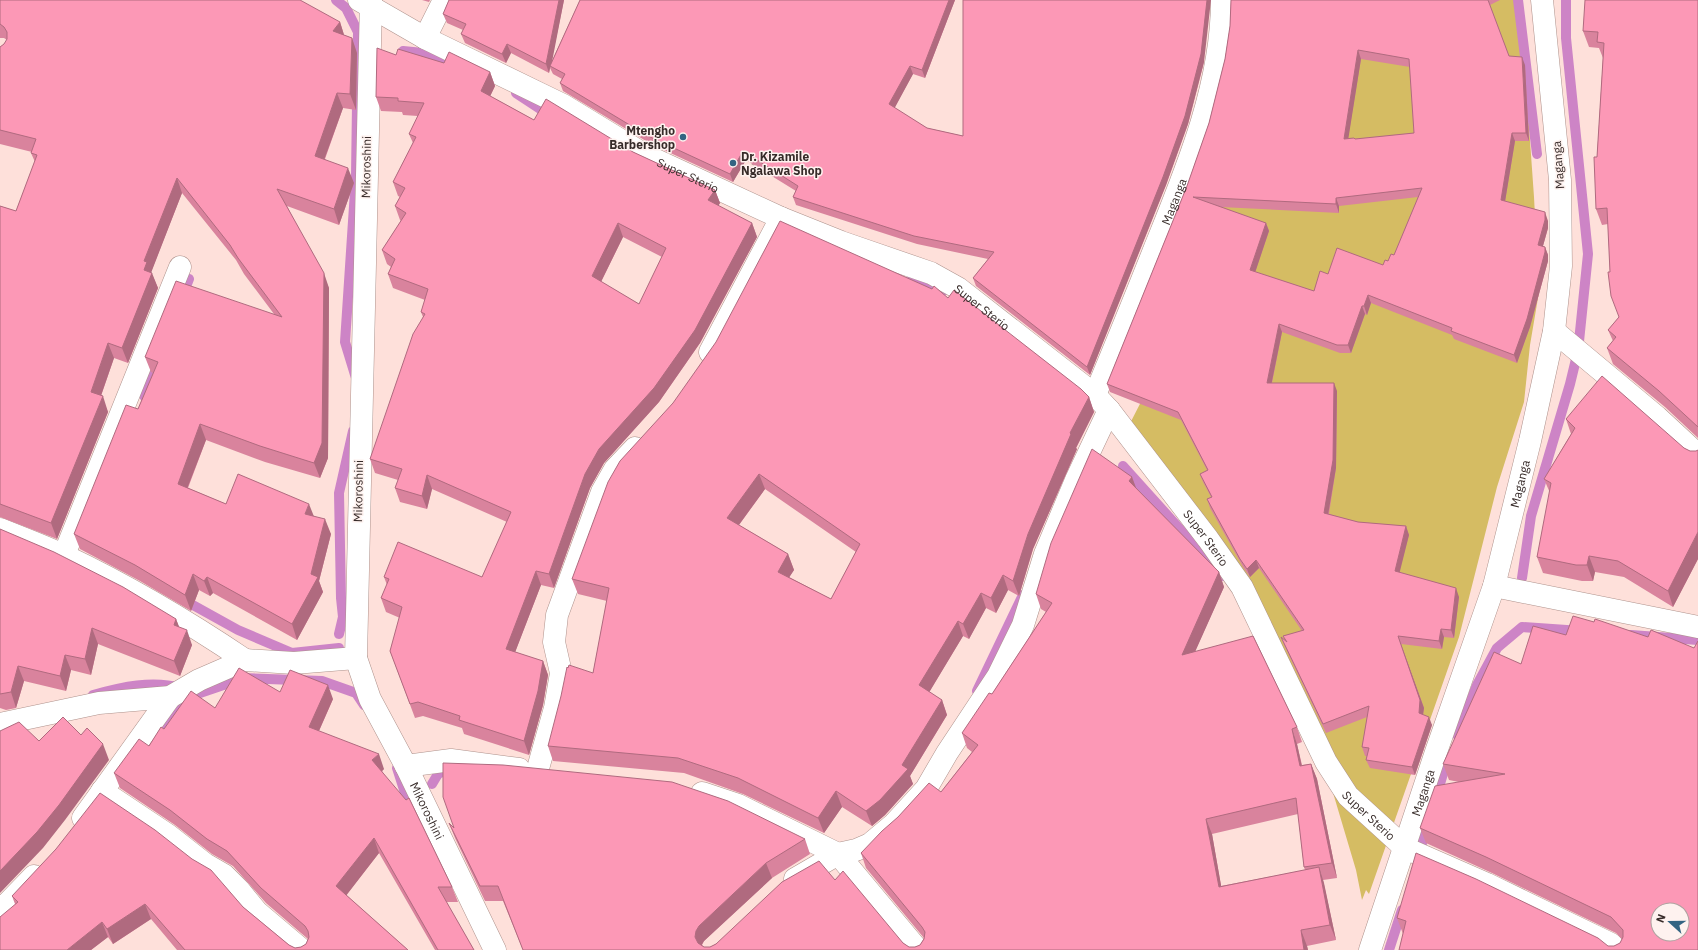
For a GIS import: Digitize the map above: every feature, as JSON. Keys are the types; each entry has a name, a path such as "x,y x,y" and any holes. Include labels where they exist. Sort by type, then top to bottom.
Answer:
{"street":[{"path":"425,38 444,0"},
{"name":"Maganga","path":"780,887 838,854 856,850 870,844 900,818 926,789 947,753 998,676 1022,625 1045,554 1076,480 1205,113 1222,28 1222,0"},
{"name":"Maganga","path":"1370,950 1436,752 1494,586 1530,441 1554,332 1561,266 1560,180 1542,0"},
{"name":"Super Sterio","path":"367,3 425,38 562,106 645,155 781,218 841,242 931,273 958,288 1102,403 1208,539 1242,587 1326,762 1348,796 1405,848 1488,884 1611,944 1617,950"},
{"name":"Mikoroshini","path":"367,3 356,658 370,699 406,766 495,950"},
{"path":"698,370 711,350 781,218"},
{"path":"64,555 180,267"},
{"path":"1554,332 1657,417 1698,455"},
{"path":"537,772 555,708 561,673 554,642 557,615 602,492 615,469 647,434"},
{"path":"0,529 64,555 133,591 188,622 245,660"},
{"path":"1494,586 1698,627"},
{"path":"0,724 99,703 170,696 199,680 245,660 294,663 356,658"},
{"path":"71,834 170,696"},
{"path":"406,766 451,760 560,774"},
{"path":"680,785 738,805 838,854 918,950"},
{"path":"102,791 168,835 205,864 224,875 258,912 302,950"},
{"path":"0,911 47,862"}],"path":[{"path":"734,196 758,157"}],"shaded area":[{"path":"1249,0 1520,0 1539,292 1530,345 1524,402 1497,487 1459,637 1369,894 1366,890 1362,900 1356,870 1331,786 1258,623 1121,441 1144,396"}],"building":[{"path":"0,0 300,0 340,22 333,31 352,38 350,94 337,93 315,156 348,168 334,209 277,189 324,273 322,443 314,463 260,446 200,424 178,484 226,504 238,474 309,504 305,514 325,519 311,574 318,577 292,624 207,577 204,581 193,574 185,595 135,565 74,534 126,405 138,409 158,362 145,357 176,281 282,317 230,245 177,178 144,261 147,262 144,270 152,273 122,348 108,343 91,392 103,396 51,523 0,504 0,206 16,211 37,155 31,153 36,139 0,130 0,47 7,39 7,32 0,24"},
{"path":"449,0 559,0 546,64 507,44 502,54 461,34 466,24 443,14"},
{"path":"580,0 949,0 922,70 910,66 889,104 927,128 963,136 963,0 1207,0 1201,54 1185,116 1163,177 1087,367 973,278 994,252 914,236 793,197 798,186 743,151 730,174 648,136 560,83 565,74 550,66"},
{"path":"1231,0 1488,0 1509,56 1522,57 1526,133 1512,133 1501,200 1545,212 1545,220 1538,245 1545,247 1545,252 1527,319 1514,355 1451,331 1452,328 1368,295 1364,306 1362,306 1348,345 1337,345 1279,324 1267,383 1334,383 1333,460 1324,513 1358,522 1406,526 1395,571 1456,588 1451,630 1441,629 1439,641 1398,636 1420,700 1419,713 1429,717 1412,767 1366,760 1369,748 1362,747 1369,706 1323,724 1281,637 1287,642 1283,636 1304,630 1256,560 1247,569 1240,559 1207,499 1212,497 1200,474 1208,470 1178,412 1107,384 1187,186 1209,123 1225,59 1230,26","holes":["1358,50 1409,59 1414,133 1344,139","1422,188 1394,255 1391,254 1388,261 1385,260 1383,265 1337,248 1328,274 1320,271 1314,291 1250,270 1266,223 1193,197 1336,204 1336,198"]},
{"path":"1585,0 1698,0 1698,427 1659,391 1607,348 1616,337 1608,330 1619,317 1611,296 1608,272 1610,272 1607,208 1596,209 1594,157 1597,157 1604,43 1597,42 1598,32 1583,31"},
{"path":"377,48 396,55 398,49 444,63 449,52 490,72 481,91 534,120 546,99 633,152 715,190 708,200 752,223 695,330 654,388 599,449 585,474 549,574 536,571 506,649 543,661 538,691 524,741 459,720 460,716 418,702 410,704 390,651 402,607 381,598 389,579 384,577 398,542 482,577 511,512 427,475 422,496 395,488 402,469 370,459 413,334 425,314 421,312 428,289 388,274 395,259 382,250 406,213 395,206 405,188 393,182 416,137 409,134 424,103 398,101 398,98 376,97","holes":["618,223 666,248 639,304 592,276"]},
{"path":"780,221 932,289 934,286 948,298 954,290 1081,389 1089,397 1070,433 1071,434 1028,534 1013,581 1003,575 991,598 981,593 963,624 958,621 919,685 942,700 902,765 908,769 880,800 866,811 836,791 818,818 738,778 678,758 548,746 567,667 568,668 569,665 593,673 609,588 572,579 608,482 620,461 673,403 716,342","holes":["759,474 860,544 831,599 778,572 788,554 727,518"]},
{"path":"1602,376 1684,448 1690,451 1698,450 1698,532 1668,591 1618,561 1589,556 1587,565 1576,565 1537,557 1551,483 1544,479 1575,428 1566,419"},
{"path":"1092,449 1132,477 1129,481 1219,572 1182,655 1253,636 1297,727 1292,729 1300,766 1311,764 1332,863 1304,867 1296,798 1206,819 1219,887 1319,867 1330,925 1301,930 1304,950 523,950 498,886 480,886 449,823 454,828 443,797 443,763 503,765 672,782 728,801 805,839 766,863 699,926 695,937 698,943 704,947 710,947 716,944 782,882 819,861 835,880 843,871 903,943 909,947 920,945 924,939 925,932 922,927 861,853 898,817 929,783 941,792 978,745 962,733 989,693 992,694 1052,603 1036,594 1051,543"},
{"path":"0,529 54,552 123,587 176,619 174,625 187,630 174,661 92,628 85,659 65,655 60,676 18,666 11,692 0,694"},
{"path":"1573,616 1594,622 1595,619 1648,637 1651,630 1694,648 1698,641 1698,950 1399,950 1406,921 1397,918 1416,853 1476,879 1598,938 1608,946 1614,946 1620,943 1623,937 1623,930 1611,917 1486,857 1420,828 1435,786 1505,774 1443,764 1494,652 1521,664 1533,626 1566,635"},
{"path":"239,668 280,692 290,670 328,685 309,727 379,754 372,760 406,800 409,798 452,887 438,887 474,950 438,950 374,838 336,886 408,950 185,950 145,904 107,929 102,922 67,950 0,950 0,917 18,902 12,896 56,849 100,793 155,830 192,859 211,870 243,907 289,945 295,948 306,944 309,937 305,926 261,888 227,851 207,839 170,810 114,773 139,739 149,746 161,727 164,729 191,691 215,708"},
{"path":"63,717 81,735 87,728 103,744 59,805 37,832 0,871 0,731 19,722 39,741"}],"waterway":[{"path":"336,0 346,8 358,32 356,176 345,342 356,378"},
{"path":"1518,0 1537,154"},
{"path":"1522,578 1531,516 1570,384 1578,351 1588,254 1566,38 1566,0"},
{"path":"403,51 423,53 452,61"},
{"path":"516,93 551,116"},
{"path":"912,276 943,291"},
{"path":"182,297 189,279"},
{"path":"144,396 158,361"},
{"path":"339,634 343,617 341,598 339,493 353,431"},
{"path":"1123,466 1222,576"},
{"path":"977,691 1023,595"},
{"path":"182,599 238,630 292,653 339,648"},
{"path":"1457,735 1477,685 1497,648 1522,627 1581,631"},
{"path":"1631,635 1698,640"},
{"path":"154,737 184,700 244,678 322,681 356,693 364,705"},
{"path":"93,695 115,689 148,685 181,688"},
{"path":"1436,797 1448,757"},
{"path":"432,784 438,774 452,767"},
{"path":"397,768 407,799 414,811"},
{"path":"1418,857 1427,826"},
{"path":"1389,950 1402,910"}],"place":[{"name":"Mtengho Barbershop","path":"683,137"},
{"name":"Dr. Kizamile Ngalawa Shop","path":"733,163"}]}
